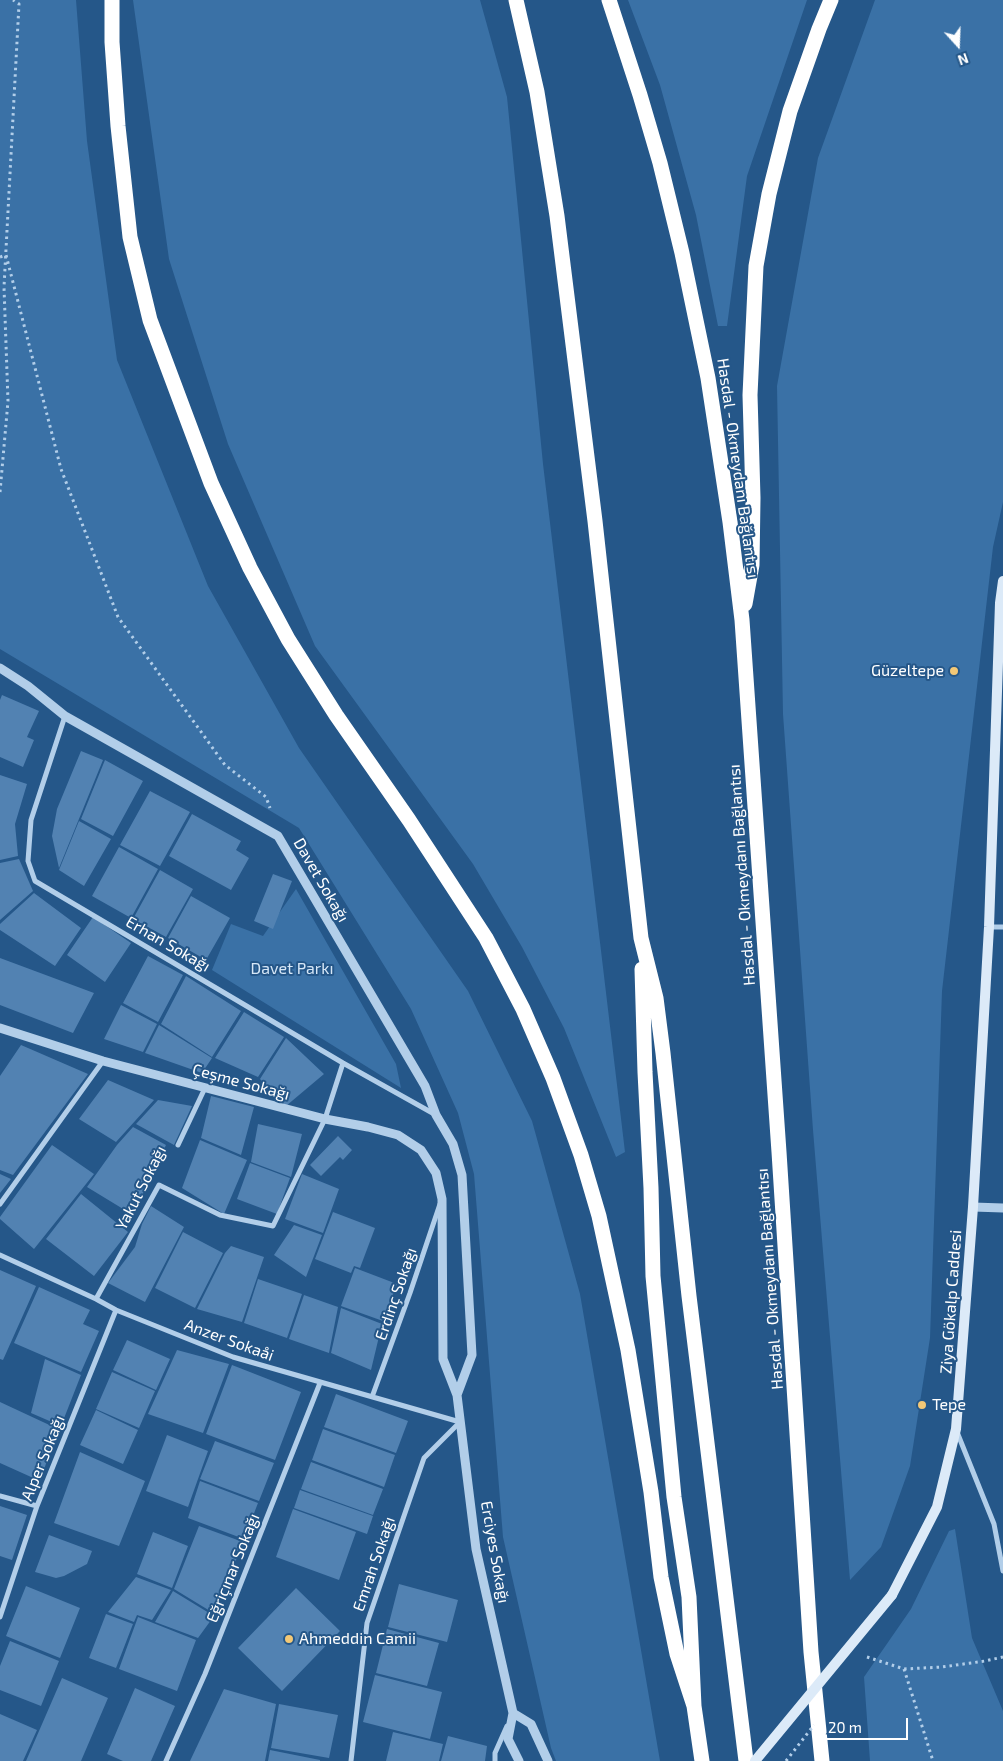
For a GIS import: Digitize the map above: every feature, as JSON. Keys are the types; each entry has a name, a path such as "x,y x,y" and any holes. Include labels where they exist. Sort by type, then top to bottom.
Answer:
{"highway":[{"path":"112,0 112,42 118,126 130,236 150,320 211,483 250,568 288,639 336,715 486,938 523,1009 553,1078 581,1155 599,1216 628,1350 651,1492 661,1576 677,1654 694,1706"},
{"path":"516,0 538,92 557,216 594,511 641,938 653,1276 674,1497 689,1597 694,1706 702,1761"},
{"name":"Hasdal - Okmeydanı Bağlantısı","path":"609,0 660,163 697,320 708,378 730,522 742,620 811,1652 822,1761"},
{"path":"742,620 752,564 753,498 750,395 756,266 769,194 790,111 818,28 831,0"},
{"path":"641,938 656,998 664,1053 689,1296 746,1761"}],"main road":[{"name":"Ziya Gökalp Caddesi","path":"956,1429 973,1206 989,927 1000,603 1003,581"},
{"path":"755,1761 892,1595 937,1507 956,1429"}],"street":[{"name":"Davet Sokağı","path":"0,668 28,686 65,716 278,836 426,1086 436,1116 454,1144"},
{"name":"Erhan Sokağı","path":"65,716 31,820 28,861 35,881 342,1063 436,1116"},
{"path":"989,927 1003,927"},
{"name":"Çeşme Sokağı","path":"0,1028 104,1061 325,1119 398,1135 421,1150 436,1173 442,1198"},
{"path":"0,1204 104,1061"},
{"path":"325,1119 342,1063"},
{"name":"Yakut Sokağı","path":"178,1145 205,1088"},
{"name":"Yakut Sokağı","path":"96,1299 159,1184 220,1216 273,1226 325,1119"},
{"name":"Erciyes Sokağı","path":"454,1144 462,1175 472,1355 457,1395"},
{"name":"Erciyes Sokağı","path":"442,1198 443,1359 457,1395 476,1550 513,1714 508,1739 519,1761"},
{"name":"Erdinç Sokağı","path":"372,1397 442,1198"},
{"path":"973,1206 1003,1208"},
{"name":"Anzer Sokaåi","path":"0,1255 116,1310 233,1357 460,1422"},
{"name":"Alper Sokağı","path":"0,1617 37,1506 116,1310"},
{"name":"Eğriçınar Sokağı","path":"166,1761 205,1674 320,1382"},
{"name":"Emrah Sokağı","path":"351,1761 367,1623 424,1458 460,1422"},
{"name":"Ziya Gökalp Caddesi","path":"956,1429 994,1524 1003,1571"},
{"path":"0,1496 37,1506"},
{"path":"495,1761 495,1753 513,1714 531,1724 548,1761"}],"path":[{"path":"0,492 8,401 4,287 19,4 14,0"},
{"path":"0,257 6,255"},
{"path":"6,255 61,469 118,617 225,765 266,797 278,836"},
{"path":"867,1657 904,1669 942,1667 1003,1657"},
{"path":"904,1669 933,1761"}],"green space":[{"path":"0,0 76,0 87,141 117,360 208,586 299,748 468,991 532,1121 580,1294 660,1761 556,1761 551,1748 503,1537 474,1174 458,1113 411,1009 299,828 0,649"},
{"path":"133,0 480,0 507,97 543,464 625,1152 616,1157 564,1028 522,947 473,864 315,646 228,444 169,259"},
{"path":"628,0 807,0 747,176 727,326 718,326 696,215 660,85"},
{"path":"875,0 1003,0 1003,502 993,547 942,991 930,1338 910,1466 881,1547 850,1580 813,1130 783,714 777,386 818,158"},
{"name":"Davet Parkı","path":"296,889 396,1064 401,1088 212,970 231,924 263,936"},
{"path":"955,1529 972,1638 1003,1711 1003,1761 870,1761 864,1677 911,1609 949,1531"}],"building":[{"path":"2,695 39,711 27,737 34,740 23,767 0,757 0,700"},
{"path":"81,751 103,760 59,868 52,836 57,809"},
{"path":"105,760 143,781 113,836 81,819"},
{"path":"0,775 27,784 15,824 18,856 0,860"},
{"path":"150,791 190,812 160,866 120,845"},
{"path":"192,814 241,841 236,850 249,858 231,890 169,856"},
{"path":"79,821 111,839 84,886 59,870"},
{"path":"119,847 158,869 131,918 92,896"},
{"path":"19,859 33,891 0,920 0,863"},
{"path":"160,870 193,889 166,937 133,919"},
{"path":"273,874 292,881 273,929 254,921"},
{"path":"34,893 81,928 55,966 0,930 0,924"},
{"path":"191,896 230,918 206,960 168,938"},
{"path":"93,917 131,943 105,982 67,955"},
{"path":"148,956 183,975 158,1022 123,1003"},
{"path":"0,958 94,993 73,1033 0,1005"},
{"path":"186,976 241,1011 212,1057 161,1024"},
{"path":"121,1005 157,1024 143,1052 104,1039"},
{"path":"244,1012 284,1037 258,1077 215,1058"},
{"path":"159,1025 212,1058 202,1073 145,1053"},
{"path":"286,1038 324,1074 286,1106 260,1079"},
{"path":"21,1045 88,1074 13,1175 0,1170 0,1076"},
{"path":"108,1080 154,1100 116,1142 79,1119"},
{"path":"211,1096 254,1107 241,1155 201,1138"},
{"path":"158,1100 192,1106 174,1145 136,1124"},
{"path":"258,1124 302,1134 291,1177 251,1162"},
{"path":"133,1127 166,1145 133,1215 87,1187 117,1145"},
{"path":"338,1136 352,1150 343,1160 340,1157 321,1176 310,1165"},
{"path":"200,1140 247,1160 224,1214 182,1188"},
{"path":"52,1145 94,1174 34,1249 0,1217"},
{"path":"250,1163 290,1178 277,1214 237,1199"},
{"path":"0,1174 11,1179 0,1193"},
{"path":"302,1174 339,1189 323,1233 285,1219"},
{"path":"81,1194 128,1232 94,1276 46,1239"},
{"path":"151,1206 184,1227 145,1302 108,1283 135,1247 142,1224"},
{"path":"333,1212 375,1228 360,1268 354,1266 351,1273 315,1259"},
{"path":"294,1225 322,1235 306,1277 274,1255"},
{"path":"183,1232 223,1253 195,1308 155,1288"},
{"path":"231,1246 264,1257 242,1322 197,1309 225,1253"},
{"path":"355,1268 397,1284 383,1321 341,1306"},
{"path":"0,1270 36,1286 3,1360 0,1359"},
{"path":"258,1279 302,1294 287,1338 244,1323"},
{"path":"39,1287 90,1310 83,1324 99,1331 81,1372 14,1343"},
{"path":"304,1295 338,1307 329,1353 289,1339"},
{"path":"341,1308 382,1324 371,1370 331,1353"},
{"path":"127,1340 170,1359 156,1390 113,1370"},
{"path":"177,1350 229,1364 203,1433 148,1414"},
{"path":"45,1359 81,1375 61,1426 31,1413"},
{"path":"232,1365 301,1392 275,1460 206,1434"},
{"path":"112,1372 155,1391 139,1428 96,1409"},
{"path":"336,1394 408,1421 396,1453 324,1427"},
{"path":"0,1402 58,1429 40,1481 0,1463"},
{"path":"96,1410 138,1430 123,1464 80,1445"},
{"path":"323,1429 395,1455 384,1487 312,1460"},
{"path":"167,1435 208,1451 188,1507 146,1491"},
{"path":"215,1441 274,1463 259,1501 200,1479"},
{"path":"80,1452 145,1481 119,1546 54,1523"},
{"path":"311,1462 383,1489 373,1515 301,1489"},
{"path":"200,1481 258,1503 244,1539 188,1518"},
{"path":"300,1490 373,1516 367,1534 294,1508"},
{"path":"0,1506 27,1515 12,1560 0,1556"},
{"path":"293,1509 356,1532 339,1580 276,1557"},
{"path":"199,1526 243,1542 215,1614 174,1589"},
{"path":"153,1532 188,1546 172,1588 137,1574"},
{"path":"49,1535 92,1551 87,1564 56,1578 35,1572"},
{"path":"136,1577 171,1590 152,1620 137,1615 134,1622 108,1612"},
{"path":"399,1584 458,1600 447,1642 388,1627"},
{"path":"26,1586 80,1608 60,1658 6,1636"},
{"name":"Ahmeddin Camii","path":"296,1588 340,1631 282,1691 238,1648"},
{"path":"173,1591 214,1616 198,1638 155,1622"},
{"path":"106,1614 133,1624 116,1668 89,1658"},
{"path":"138,1617 196,1640 177,1691 119,1669"},
{"path":"387,1629 439,1643 427,1686 376,1673"},
{"path":"10,1641 59,1661 41,1706 0,1690 0,1666"},
{"path":"375,1675 442,1692 430,1739 363,1722"},
{"path":"62,1678 108,1698 81,1761 26,1761"},
{"path":"135,1688 175,1706 151,1761 123,1761 107,1754"},
{"path":"224,1689 276,1704 265,1761 190,1761"},
{"path":"279,1704 338,1715 329,1758 271,1748"},
{"path":"0,1714 37,1730 23,1761 0,1761"},
{"path":"393,1732 443,1744 439,1761 386,1761"},
{"path":"448,1736 487,1746 485,1761 441,1761"},
{"path":"270,1750 320,1760 320,1761 268,1761"}],"place":[{"name":"Güzeltepe","path":"954,671"},
{"name":"Tepe","path":"922,1405"},
{"name":"Ahmeddin Camii","path":"289,1639"}]}
